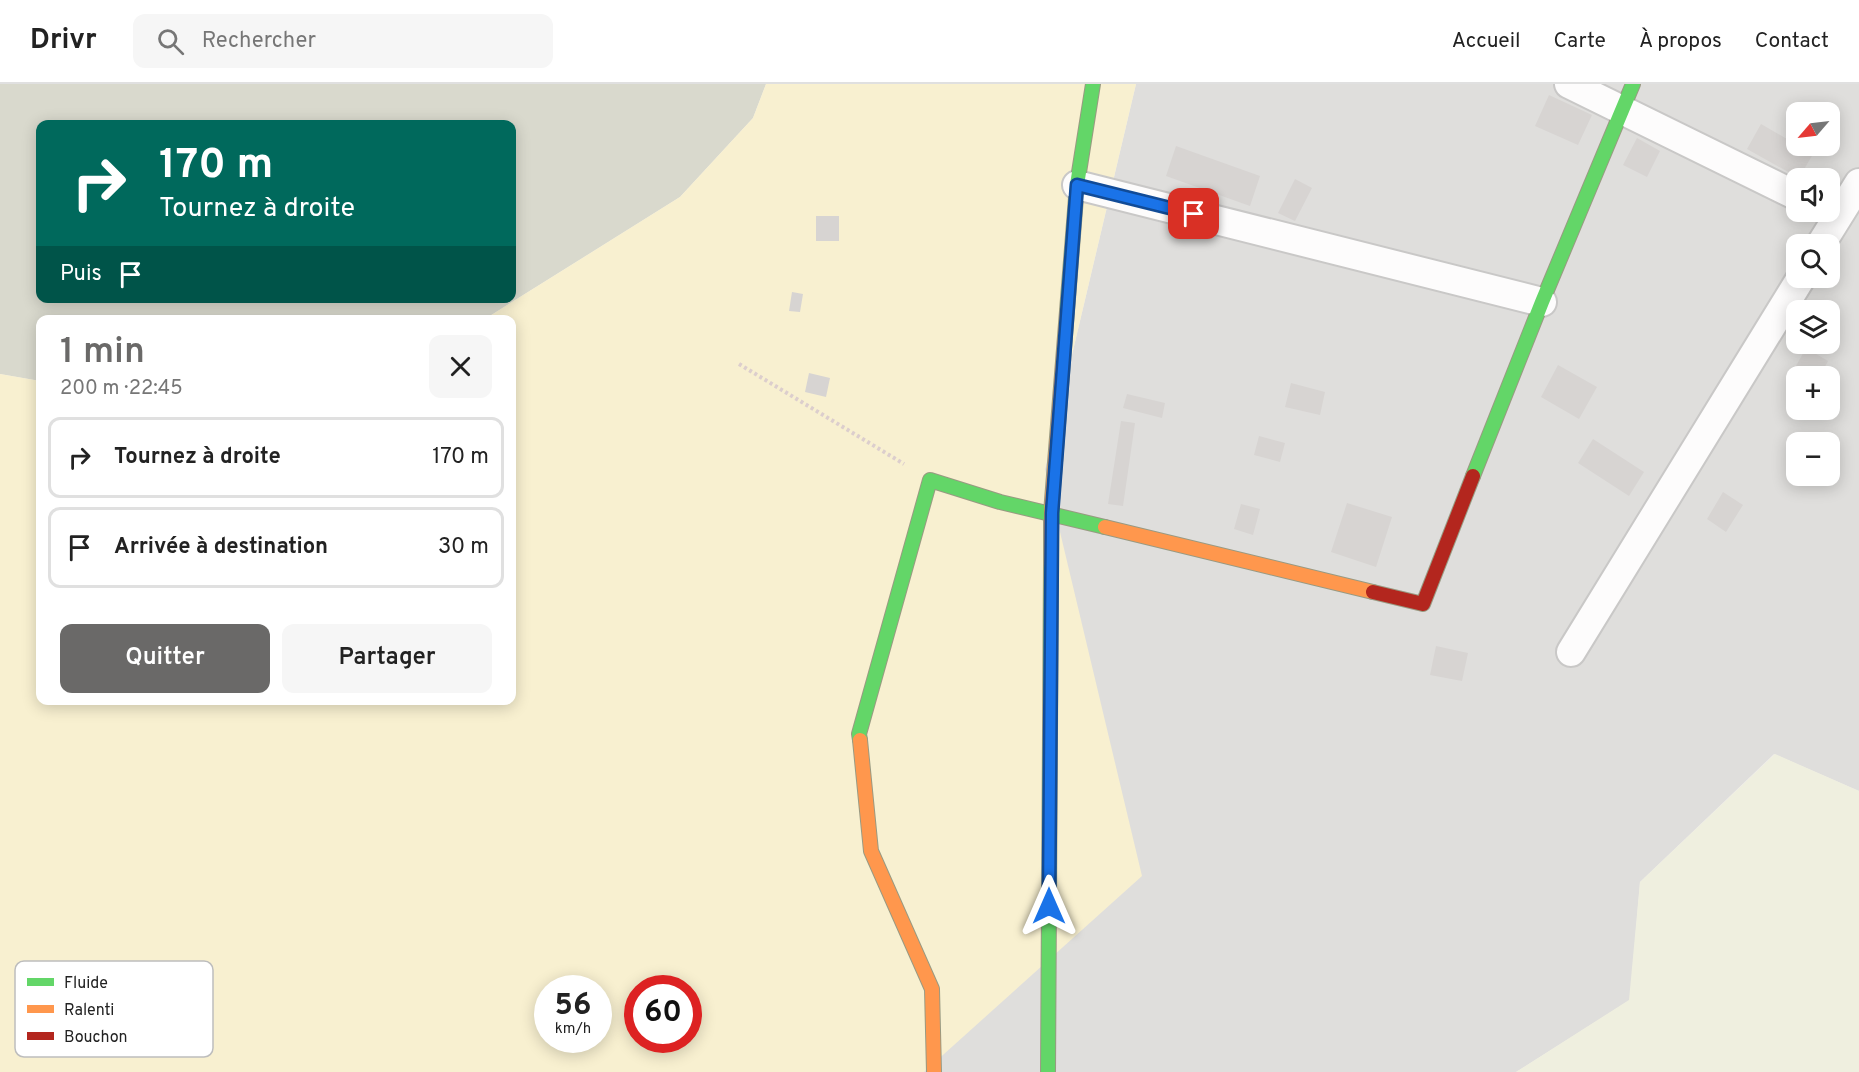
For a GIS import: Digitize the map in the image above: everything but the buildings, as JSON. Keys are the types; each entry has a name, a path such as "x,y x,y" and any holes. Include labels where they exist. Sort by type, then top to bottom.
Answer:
{"street":[{"path":"1048,1072 1052,513 1077,185 1093,84"},
{"path":"1569,84 1628,97 1786,190"},
{"path":"934,1072 932,989 871,851 859,734 930,480 1000,502 1423,604 1542,302 1628,97"},
{"path":"1829,234 1842,219 1859,183"},
{"path":"1077,185 1542,302"},
{"path":"1571,652 1795,288"}],"path":[{"path":"739,364 930,480"}],"shaded area":[{"path":"0,84 766,84 753,118 680,197 516,300 516,120 36,120 36,303 511,303 491,315 36,315 36,380 0,374"},
{"path":"1136,84 1859,84 1859,791 1774,754 1640,882 1630,1000 1516,1072 924,1072 1045,469"}],"green space":[{"path":"1775,754 1859,791 1859,1072 1516,1072 1629,1000 1640,882"}],"sand":[{"path":"766,84 1136,84 1045,469 1142,876 924,1072 0,1072 0,374 36,380 36,705 516,705 516,315 491,315 511,303 516,303 516,300 680,197 753,118"}],"traffic: fast":[{"path":"1067,311 1077,185 1093,84"},
{"path":"1473,476 1542,302 1633,84"},
{"path":"860,740 859,734 930,480 1000,502 1105,527"},
{"path":"1048,1072 1051,564"}],"traffic: slow":[{"path":"1051,564 1051,513 1067,311"},
{"path":"1105,527 1373,592"},
{"path":"860,740 871,851 932,989 934,1072"}],"traffic: jam":[{"path":"1373,592 1423,604 1473,476"}],"route":[{"path":"1049,906 1052,513 1077,185 1194,214"}]}
